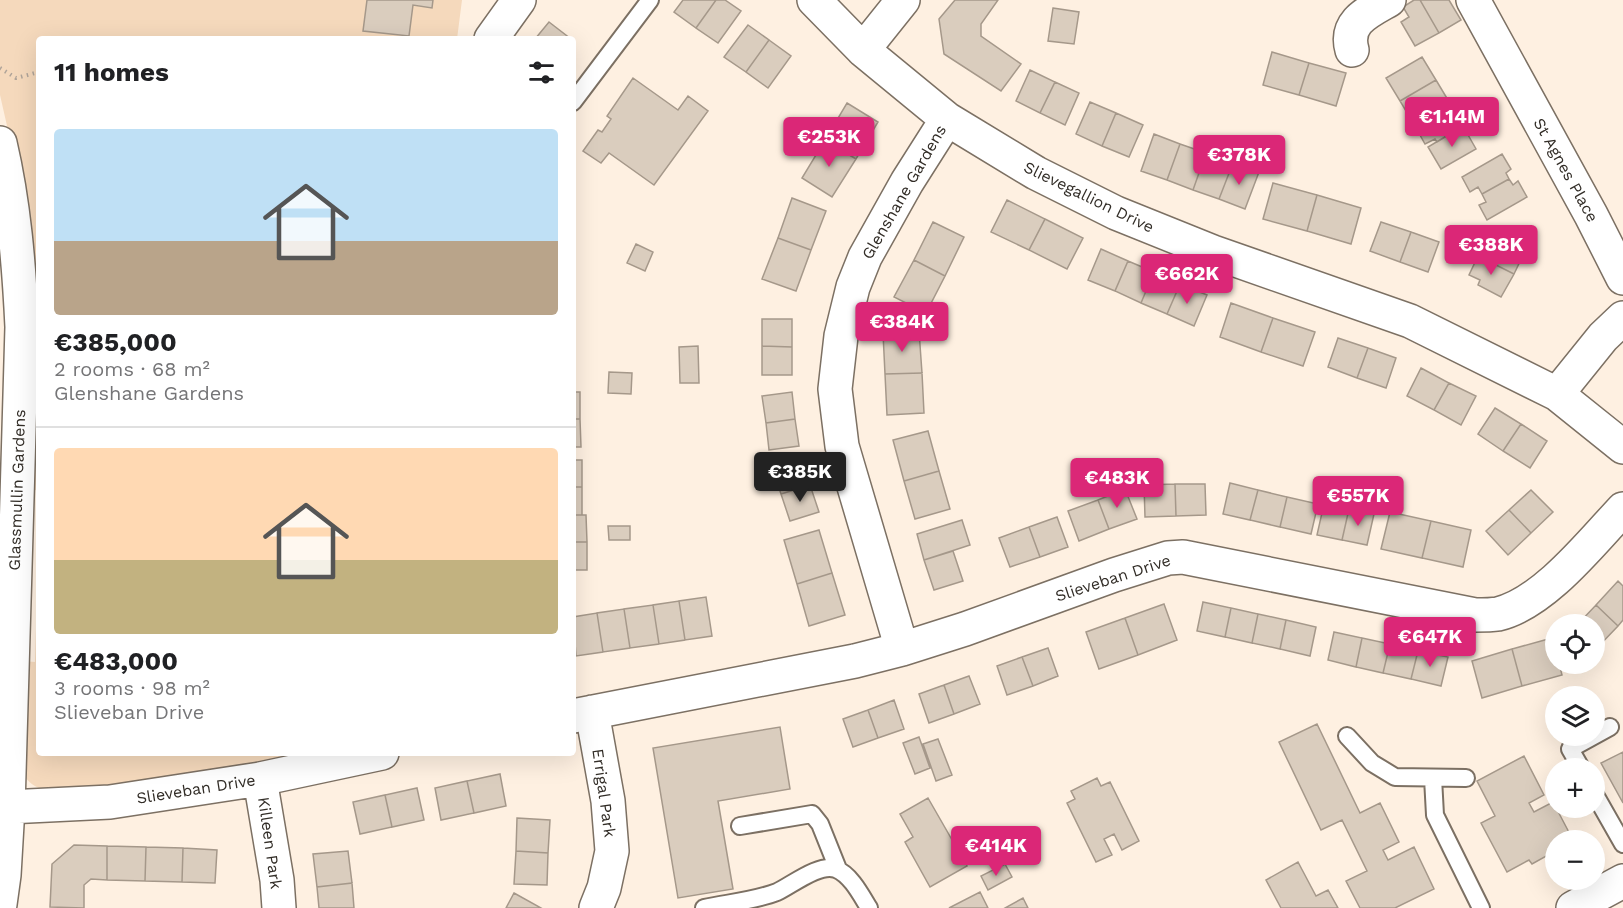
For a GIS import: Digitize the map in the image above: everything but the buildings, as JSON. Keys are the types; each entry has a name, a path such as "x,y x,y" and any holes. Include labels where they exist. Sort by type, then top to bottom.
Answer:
{"street":[{"path":"493,36 519,0"},
{"name":"Slievegallion Drive","path":"814,0 863,50 947,119 1036,173 1116,213 1213,252 1410,321 1557,394 1623,447"},
{"path":"863,50 903,0"},
{"path":"1352,50 1349,40 1362,16 1389,0"},
{"name":"St Agnes Place","path":"1473,0 1623,278"},
{"name":"Glenshane Gardens","path":"902,649 842,446 835,389 841,336 853,287 901,191 947,119"},
{"name":"Glassmullin Gardens","path":"0,142 12,204 20,266 22,327 10,407 8,807 2,889"},
{"path":"1557,394 1603,337 1623,318"},
{"name":"Slieveban Drive","path":"582,714 855,661 902,649 1168,558 1183,557 1474,615 1496,614 1527,602 1551,584 1623,509"},
{"name":"Errigal Park","path":"582,714 608,801 612,851 604,888 596,908"},
{"name":"Slieveban Drive","path":"8,807 110,802 260,779 368,756"},
{"name":"Killeen Park","path":"260,779 274,855 279,908"},
{"path":"1573,908 1623,881"}],"lane":[{"path":"576,98 650,0"},
{"path":"1575,758 1570,749 1610,727"},
{"path":"1347,736 1372,764 1395,777 1466,778"},
{"path":"1433,778 1434,815 1481,908"},
{"path":"1605,812 1623,844"},
{"path":"740,826 812,814 820,824 838,869 849,879 868,908"},
{"path":"704,908 774,893 820,870 838,869"}],"path":[{"path":"0,68 16,78 36,73"}],"shaded area":[{"path":"0,0 462,0 457,36 36,36 36,490 27,488 20,183 0,95"},
{"path":"36,627 36,756 299,756 233,769 63,792 39,788 22,772 24,661 35,662"}]}
